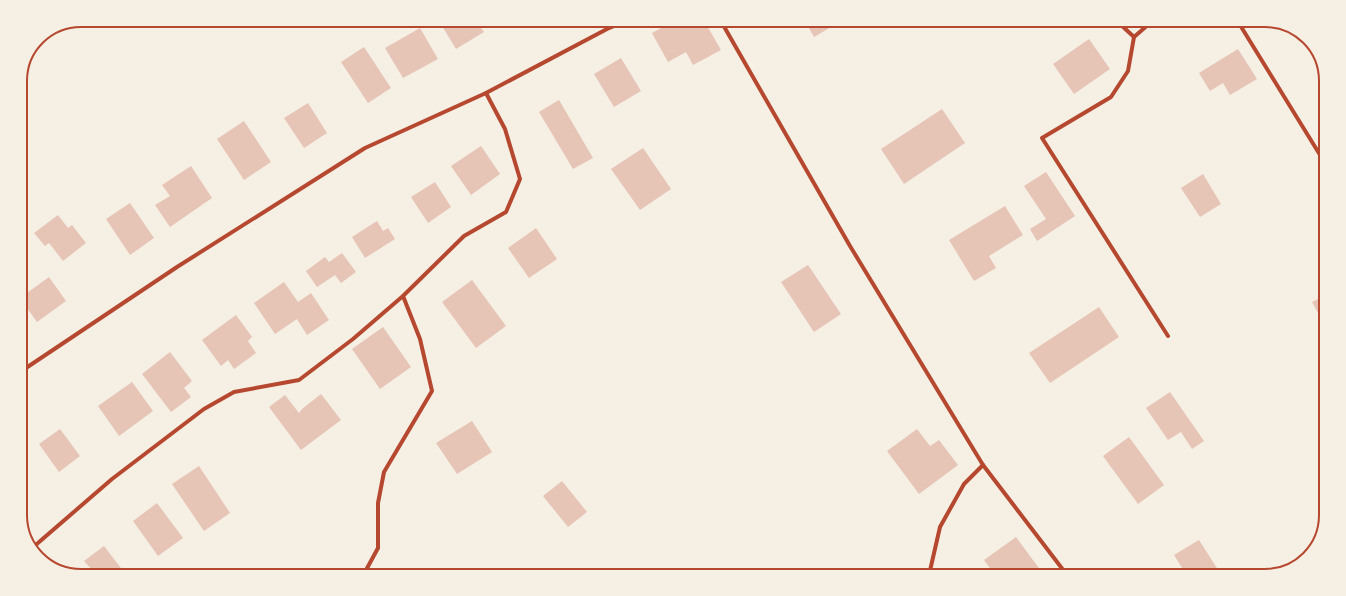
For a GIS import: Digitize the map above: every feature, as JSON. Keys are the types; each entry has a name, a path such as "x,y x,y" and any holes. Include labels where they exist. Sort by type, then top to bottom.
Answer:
{"street":[{"path":"27,367 177,268 365,148 486,93 612,27"},
{"path":"725,27 850,246 983,466 1062,569"},
{"path":"1123,27 1134,37"},
{"path":"1146,27 1134,37 1128,71 1111,97 1042,138 1168,336"},
{"path":"1241,27 1319,153"},
{"path":"36,545 112,479 204,409 234,392 299,380 353,339 403,296 464,236 506,212 520,179 505,129 486,93"},
{"path":"367,569 378,548 378,503 384,472 432,391 420,339 403,296"},
{"path":"930,569 940,527 964,484 983,466"}],"building":[{"path":"443,27 480,27 484,32 456,49"},
{"path":"663,27 708,27 721,50 693,65 686,52 668,62 652,33"},
{"path":"808,27 831,27 814,37"},
{"path":"420,28 438,59 403,78 385,48"},
{"path":"1089,39 1110,69 1074,94 1053,64"},
{"path":"364,47 391,88 368,103 341,62"},
{"path":"1238,49 1257,79 1230,95 1223,83 1210,91 1199,73"},
{"path":"621,58 641,91 614,107 594,74"},
{"path":"559,100 593,158 573,169 539,112"},
{"path":"308,103 327,133 304,148 284,118"},
{"path":"942,109 965,143 904,184 881,149"},
{"path":"244,121 271,162 244,180 217,139"},
{"path":"481,146 500,174 471,195 451,166"},
{"path":"643,148 671,189 640,210 611,169"},
{"path":"191,166 212,198 170,227 155,205 170,196 162,185"},
{"path":"1046,172 1075,216 1037,241 1030,229 1046,219 1024,186"},
{"path":"1203,174 1221,204 1200,217 1181,188"},
{"path":"435,182 451,207 428,223 411,197"},
{"path":"130,203 154,238 130,255 106,219"},
{"path":"1005,206 1023,235 989,256 996,268 974,281 949,240"},
{"path":"58,215 68,228 72,225 86,243 63,261 49,243 45,246 34,233"},
{"path":"377,221 383,231 388,228 395,239 365,258 352,237"},
{"path":"536,228 557,259 529,278 508,248"},
{"path":"342,253 356,272 341,283 335,275 317,287 306,271 325,257 329,262"},
{"path":"808,265 841,314 814,332 781,282"},
{"path":"49,277 66,301 37,322 27,308 27,293"},
{"path":"472,280 506,326 476,348 442,302"},
{"path":"284,282 298,302 311,293 329,320 307,335 297,319 275,334 254,303"},
{"path":"1319,298 1319,315 1312,302"},
{"path":"1099,307 1119,337 1050,383 1029,353"},
{"path":"236,315 252,337 248,341 256,353 234,369 228,360 221,366 202,340"},
{"path":"383,327 411,367 380,389 352,349"},
{"path":"170,352 192,381 184,388 191,397 171,412 142,374"},
{"path":"132,382 153,411 119,436 98,406"},
{"path":"1170,392 1204,441 1192,449 1181,432 1168,440 1146,408"},
{"path":"321,394 341,420 301,450 269,407 285,395 299,413"},
{"path":"472,421 492,452 457,474 436,443"},
{"path":"60,429 80,456 59,472 39,444"},
{"path":"917,429 930,446 939,440 958,465 919,494 887,451"},
{"path":"1129,437 1164,485 1138,504 1103,456"},
{"path":"199,466 230,513 204,531 172,484"},
{"path":"562,481 587,512 568,527 543,496"},
{"path":"157,503 183,538 158,556 133,521"},
{"path":"1016,537 1040,569 991,569 984,560"},
{"path":"1199,540 1218,569 1183,569 1174,555"},
{"path":"104,546 122,569 91,569 84,561"}]}
